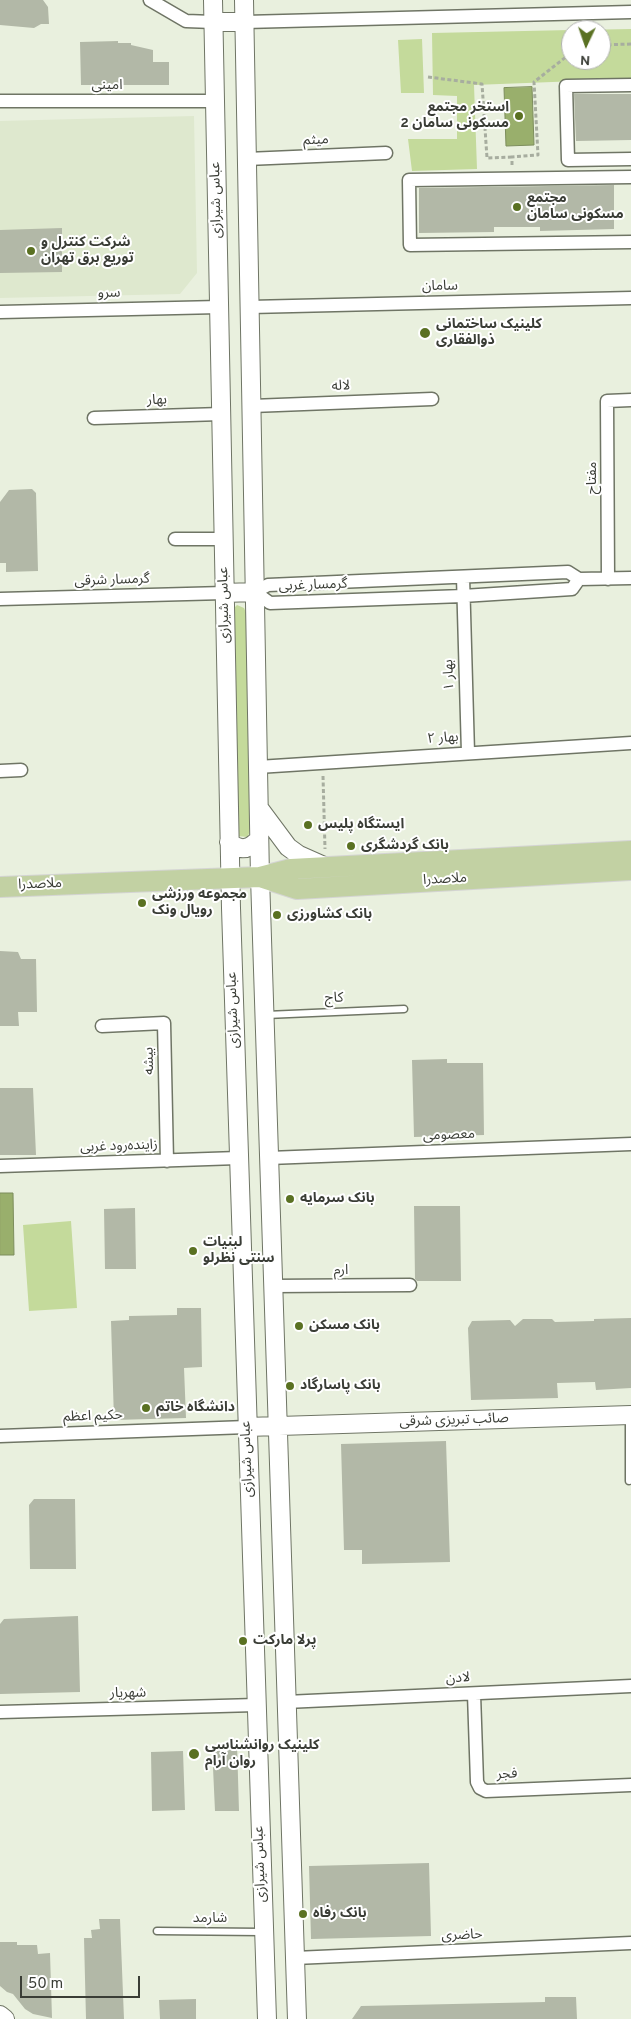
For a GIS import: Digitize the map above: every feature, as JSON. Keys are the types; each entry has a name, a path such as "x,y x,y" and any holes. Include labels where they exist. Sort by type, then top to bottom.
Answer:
{"main road":[{"name":"عباس شیرازی","path":"213,0 229,842 267,2019"},
{"path":"244,0 260,877 296,2019"},
{"path":"213,22 245,22"},
{"path":"224,593 255,592"},
{"path":"259,807 288,847 299,855 326,867"},
{"path":"229,842 235,847 245,849 260,839"},
{"name":"ملاصدرا","path":"0,887 260,877 291,869 631,851"},
{"name":"ملاصدرا","path":"260,877 297,889 631,870"},
{"name":"صائب تبریزی شرقی","path":"247,1427 630,1415"},
{"path":"0,2015 5,2019"}],"street":[{"path":"150,0 186,21 213,22"},
{"path":"245,22 631,12"},
{"path":"631,85 566,86 568,160 631,159"},
{"name":"امینی","path":"0,101 215,100"},
{"name":"میثم","path":"247,159 386,153"},
{"path":"631,177 409,180 410,245 631,242"},
{"name":"سامان","path":"250,307 631,298"},
{"name":"سرو","path":"0,312 219,307"},
{"name":"لاله","path":"252,406 432,399"},
{"name":"مفتاح","path":"608,579 607,401 631,400"},
{"name":"بهار","path":"94,418 221,414"},
{"path":"175,539 223,539"},
{"name":"گرمسار غربی","path":"579,579 572,589 463,596 270,603 255,592 268,585 568,572 579,579 631,578"},
{"name":"بهار ۱","path":"463,577 468,753"},
{"name":"گرمسار شرقی","path":"0,599 224,593"},
{"name":"بهار ۲","path":"258,767 631,743"},
{"path":"0,771 21,770"},
{"name":"بیشه","path":"102,1026 164,1023 167,1161"},
{"name":"معصومی","path":"269,1158 631,1144"},
{"name":"زاینده‌رود غربی","path":"0,1166 238,1158"},
{"name":"ارم","path":"273,1286 410,1286"},
{"name":"حکیم اعظم","path":"0,1436 247,1427"},
{"name":"لادن","path":"286,1702 631,1686"},
{"name":"فجر","path":"474,1694 477,1782 480,1788 486,1790 631,1786"},
{"name":"شهریار","path":"0,1712 256,1705"},
{"name":"حاضری","path":"295,1958 631,1943"}],"lane":[{"name":"کاج","path":"264,1015 404,1009"},
{"path":"630,1415 630,1481"},
{"name":"شارمد","path":"157,1932 264,1932"}],"path":[{"path":"611,45 631,44"},
{"path":"428,78 482,84 487,158 538,155 534,82 561,61"},
{"path":"512,156 513,179"},
{"path":"323,762 326,867"}],"shaded area":[{"path":"611,29 631,29 631,79 474,85 477,169 412,171 408,139 457,139 457,96 433,95 432,33 561,30 561,70 611,70"},
{"path":"422,39 424,93 401,93 398,40"},
{"name":"استخر مجتمع مسکونی سامان 2","path":"532,87 534,145 506,146 504,88"},
{"path":"194,116 197,273 180,294 0,298 0,121"},
{"path":"237,605 244,608 247,615 250,829 248,837 237,836 231,611"},
{"path":"0,1193 13,1193 14,1255 0,1255"},
{"path":"71,1221 77,1308 29,1311 23,1225"}],"building":[{"path":"0,0 43,0 48,7 49,24 41,24 34,28 0,25"},
{"path":"118,41 118,43 131,43 131,45 153,50 153,62 169,62 169,85 81,85 80,42"},
{"path":"574,94 631,94 631,140 576,141"},
{"name":"مجتمع مسکونی سامان","path":"614,185 614,229 540,231 540,227 494,227 494,232 419,233 419,188"},
{"name":"شرکت کنترل و توریع برق تهران","path":"62,228 62,272 0,273 0,230"},
{"path":"32,489 36,493 38,571 6,572 6,563 0,563 0,502 9,490"},
{"path":"0,951 18,952 21,959 36,959 37,1012 18,1012 19,1026 0,1026"},
{"path":"447,1059 447,1063 483,1063 484,1135 414,1137 412,1060"},
{"path":"0,1088 33,1088 36,1155 0,1155"},
{"path":"414,1206 460,1206 461,1281 417,1281 415,1279"},
{"path":"135,1208 136,1269 105,1269 104,1209"},
{"path":"177,1308 201,1308 202,1367 184,1368 186,1418 114,1420 111,1321 129,1320 129,1316 177,1315"},
{"path":"631,1318 631,1388 596,1390 595,1382 557,1383 558,1398 471,1400 468,1328 472,1321 510,1320 515,1326 523,1319 552,1319 555,1322"},
{"path":"446,1441 450,1562 362,1564 362,1550 344,1550 341,1444"},
{"path":"34,1499 75,1499 76,1569 30,1569 29,1505"},
{"path":"78,1616 80,1692 0,1694 0,1624 4,1619"},
{"path":"237,1744 239,1811 215,1811 212,1746"},
{"path":"183,1751 185,1810 152,1811 151,1752"},
{"path":"429,1863 431,1936 311,1939 309,1866"},
{"path":"99,1919 120,1919 124,2019 86,2019 84,1938 92,1938 91,1930 100,1929"},
{"path":"0,1942 17,1942 17,1945 37,1945 38,1954 50,1953 52,2018 33,2014 25,2009 13,1994 0,1986"},
{"path":"545,1997 576,1997 577,2019 352,2019 361,2006 545,2002"},
{"path":"196,1999 196,2019 160,2019 159,2000"}],"place":[{"name":"استخر مجتمع مسکونی سامان 2","path":"519,116"},
{"name":"مجتمع مسکونی سامان","path":"517,207"},
{"name":"شرکت کنترل و توریع برق تهران","path":"31,251"},
{"name":"کلینیک ساختمانی ذوالفقاری","path":"425,333"},
{"name":"ایستگاه پلیس","path":"308,825"},
{"name":"بانک گردشگری","path":"351,846"},
{"name":"مجموعه ورزشی رویال ونک","path":"142,903"},
{"name":"بانک کشاورزی","path":"277,915"},
{"name":"بانک سرمایه","path":"290,1199"},
{"name":"لبنیات سنتی نظرلو","path":"193,1251"},
{"name":"بانک مسکن","path":"299,1326"},
{"name":"بانک پاسارگاد","path":"290,1386"},
{"name":"دانشگاه خاتم","path":"146,1408"},
{"name":"پرلا مارکت","path":"243,1641"},
{"name":"کلینیک روانشناسی روان آرام","path":"194,1754"},
{"name":"بانک رفاه","path":"303,1914"}]}
